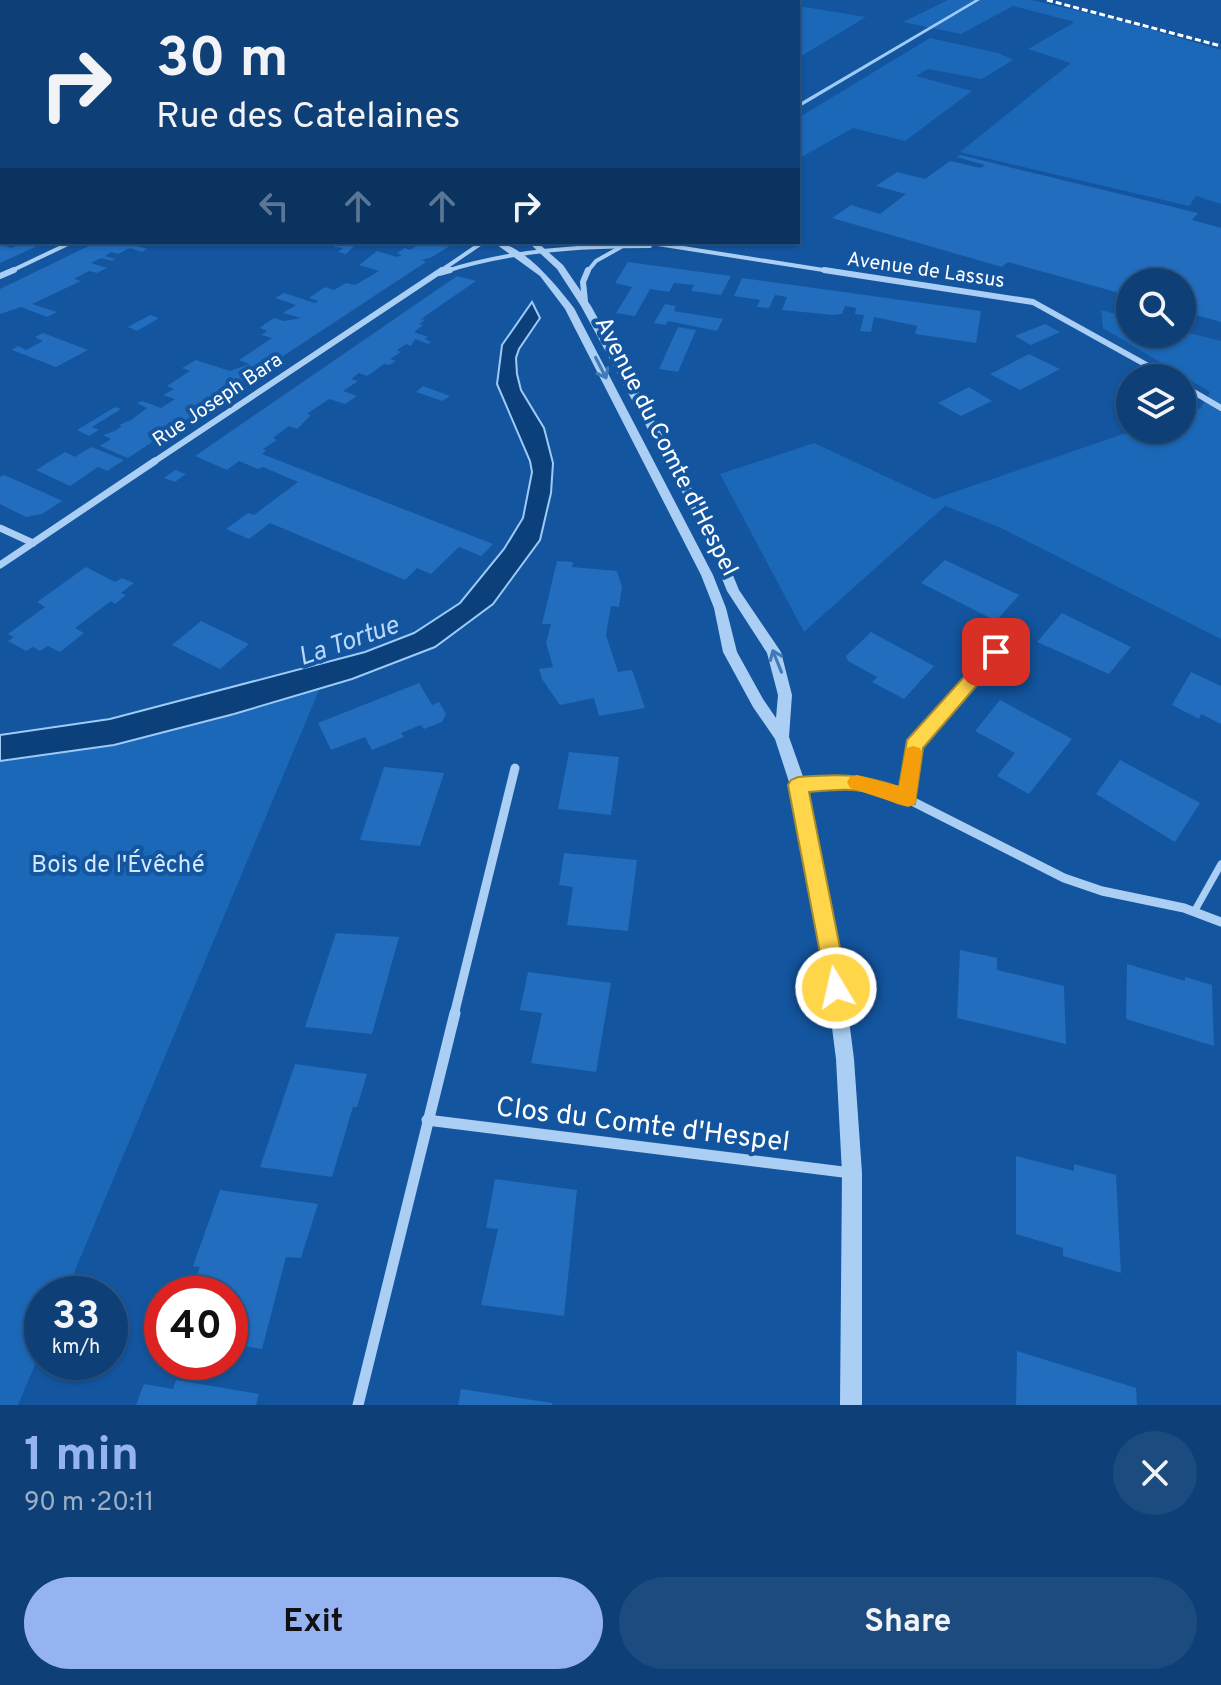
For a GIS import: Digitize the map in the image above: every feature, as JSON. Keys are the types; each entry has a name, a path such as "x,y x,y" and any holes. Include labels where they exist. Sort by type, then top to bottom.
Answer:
{"street":[{"path":"0,276 68,244"},
{"name":"Rue Joseph Bara","path":"0,565 480,244"},
{"name":"Avenue du Comte d'Hespel","path":"500,244 543,274 569,308 707,575 720,608 724,638 737,667 782,737 798,785 835,980 845,1059 852,1173 851,1405"},
{"name":"Avenue du Comte d'Hespel","path":"535,244 560,267 586,306 700,514 733,591 774,652 785,695 782,737"},
{"name":"Avenue de Lassus","path":"652,244 1033,302 1146,364"},
{"name":"Avenue de Lassus","path":"586,306 581,283 588,269 611,252 627,246"},
{"name":"Avenue de Lassus","path":"543,250 660,246"},
{"name":"Rue Joseph Bara","path":"420,282 467,265 543,250"},
{"path":"1196,393 1221,408"},
{"path":"0,528 33,543"},
{"path":"358,1405 515,768"},
{"path":"798,785 842,781 870,784 908,799 1073,882 1194,912 1221,922"},
{"name":"Clos du Comte d'Hespel","path":"427,1120 852,1173"}],"lane":[{"path":"908,799 914,746 996,652"},
{"path":"1194,912 1221,864"}],"green space":[{"path":"948,0 1031,0 1117,20 1221,50 1221,204 1196,196 1189,206 960,152 1071,63 1028,49 1075,22 1013,6 961,34 903,22"},
{"path":"800,6 866,17 800,57"},
{"path":"930,38 998,53 1013,60 982,79 928,69 916,76 972,91 905,141 853,128 800,158 800,117"},
{"path":"1101,310 1116,314 1116,336 1103,328"},
{"path":"1196,335 1221,341 1221,639 999,527 945,506 804,632 720,474 814,443 934,499 1116,437 1116,444 1196,444 1196,410 1201,408 1210,392 1196,384 1196,364 1163,364 1136,348 1196,348"},
{"name":"Bois de l'Évêché","path":"320,688 73,1276 24,1276 24,1380 29,1380 18,1405 0,1405 0,761 114,745"}],"shaded area":[{"path":"532,302 540,318 519,349 517,374 521,390 544,428 553,463 551,493 540,540 493,604 435,647 352,679 114,745 0,761 0,735 110,719 365,652 414,633 460,603 504,549 523,518 532,472 530,461 497,384 502,345"}],"building":[{"path":"960,155 1198,213 1192,220 1221,228 1221,322 1196,315 1196,268 1116,268 1116,292 1008,262 1002,267 832,218 851,205 880,214 906,194 876,186 897,172 925,179 950,161 981,168 985,165 957,157"},
{"path":"0,244 11,248 20,244 42,244 0,263"},
{"path":"93,244 142,244 138,246 147,249 142,252 130,248 118,254 111,252 105,256 115,259 112,261 101,258 91,263 107,268 97,273 89,271 74,279 81,281 32,304 57,312 47,317 21,307 0,314 0,289"},
{"path":"338,244 356,244 346,254 338,252 343,248 334,247"},
{"path":"419,244 453,244 422,260 426,262 128,458 100,446 111,439 103,435 115,431 122,426 119,425 147,408 137,403 142,401 161,408 175,399 163,395 174,389 167,386 190,371 182,368 196,360 230,371 249,364 239,360 272,338 261,335 267,331 260,328 274,318 284,321 301,318 283,313 296,305 275,298 284,293 315,303 318,301 309,298 325,287 334,290 346,283 355,285 379,271 359,265 377,251 397,257 402,255 397,253 405,248 410,250"},
{"path":"628,262 731,276 721,295 691,291 694,285 674,283 669,292 650,289 635,316 616,313 632,287 615,283"},
{"path":"457,276 476,281 421,319 425,320 419,324 423,325 414,332 428,337 425,339 431,342 428,344 415,339 411,346 406,344 397,350 401,352 390,359 396,361 384,364 367,376 359,373 351,379 358,381 343,391 357,396 345,404 329,399 307,414 311,415 297,429 289,426 273,438 277,440 263,449 266,451 262,454 493,544 481,556 459,547 431,574 417,568 405,580 270,523 249,539 226,529 248,513 254,515 298,482 263,467 258,469 239,461 227,470 195,456"},
{"path":"742,278 981,311 976,343 915,334 917,326 874,317 871,332 860,331 864,315 855,314 856,308 845,306 842,314 834,315 782,310 787,297 775,295 769,308 757,307 760,300 734,296"},
{"path":"665,304 676,306 674,311 723,319 717,331 668,321 666,325 654,323"},
{"path":"150,315 159,318 137,331 128,327"},
{"path":"1045,324 1060,332 1031,345 1015,336"},
{"path":"678,327 696,330 678,372 659,369"},
{"path":"43,333 88,350 56,367 12,350 18,346 26,350 43,341 35,337"},
{"path":"1029,354 1060,369 1020,390 990,374"},
{"path":"423,386 450,396 442,401 416,392"},
{"path":"969,387 992,401 961,416 938,403"},
{"path":"115,407 121,409 92,427 99,430 89,436 77,430"},
{"path":"91,447 124,460 107,471 98,467 70,486 36,470 65,452 75,457"},
{"path":"175,470 186,474 175,482 164,478"},
{"path":"4,475 62,501 42,514 26,517 0,504 0,477"},
{"path":"945,560 1019,595 996,621 921,583"},
{"path":"557,561 573,562 572,567 617,571 622,587 619,607 611,606 606,635 618,672 632,670 645,708 599,716 594,698 560,705 542,679 539,669 553,667 546,643 551,624 542,624"},
{"path":"86,567 115,582 122,578 134,583 121,593 126,595 115,604 111,601 75,628 84,633 60,652 48,646 40,651 33,647 26,651 8,641 14,637 8,634 45,607 37,602"},
{"path":"1062,613 1131,647 1109,674 1037,642"},
{"path":"201,621 249,644 220,669 172,645"},
{"path":"871,632 934,666 904,699 872,682 877,677 848,661 846,656"},
{"path":"1005,659 1021,668 1013,677 997,669"},
{"path":"1191,672 1221,686 1221,724 1201,714 1199,719 1172,705"},
{"path":"419,683 432,705 439,702 446,714 442,722 424,729 421,725 401,733 404,737 372,750 365,737 331,750 318,723"},
{"path":"1000,700 1072,739 1029,794 997,776 1015,753 975,731"},
{"path":"569,752 619,757 611,815 558,809"},
{"path":"1120,760 1200,803 1175,842 1096,794"},
{"path":"384,767 444,773 420,846 360,840"},
{"path":"564,853 637,860 628,931 567,925 573,887 559,885"},
{"path":"336,933 399,937 372,1034 305,1027"},
{"path":"960,950 997,958 997,970 1064,986 1066,1044 957,1018"},
{"path":"1127,964 1185,981 1185,977 1212,985 1214,1046 1126,1019"},
{"path":"528,972 611,983 596,1072 531,1063 542,1013 520,1010"},
{"path":"295,1064 367,1074 357,1107 353,1107 332,1177 260,1167"},
{"path":"1016,1156 1074,1171 1074,1164 1116,1175 1121,1273 1063,1256 1063,1248 1016,1234"},
{"path":"495,1179 577,1190 564,1316 481,1305 498,1229 486,1228"},
{"path":"220,1190 318,1204 301,1258 286,1257 262,1349 248,1347 248,1276 197,1276 200,1267 193,1266"},
{"path":"1017,1351 1136,1388 1137,1405 1016,1405"},
{"path":"176,1380 259,1394 256,1405 136,1405 144,1384 173,1389"},
{"path":"461,1389 552,1403 552,1405 458,1405"}],"waterway":[{"name":"La Tortue","path":"800,105 978,0"}],"railway":[{"path":"1047,0 1221,46"}],"slow traffic":[{"path":"857,782 890,790 908,799 913,753"}],"route":[{"path":"836,988 798,785 842,781 870,784 908,799 914,746 996,652"}]}
